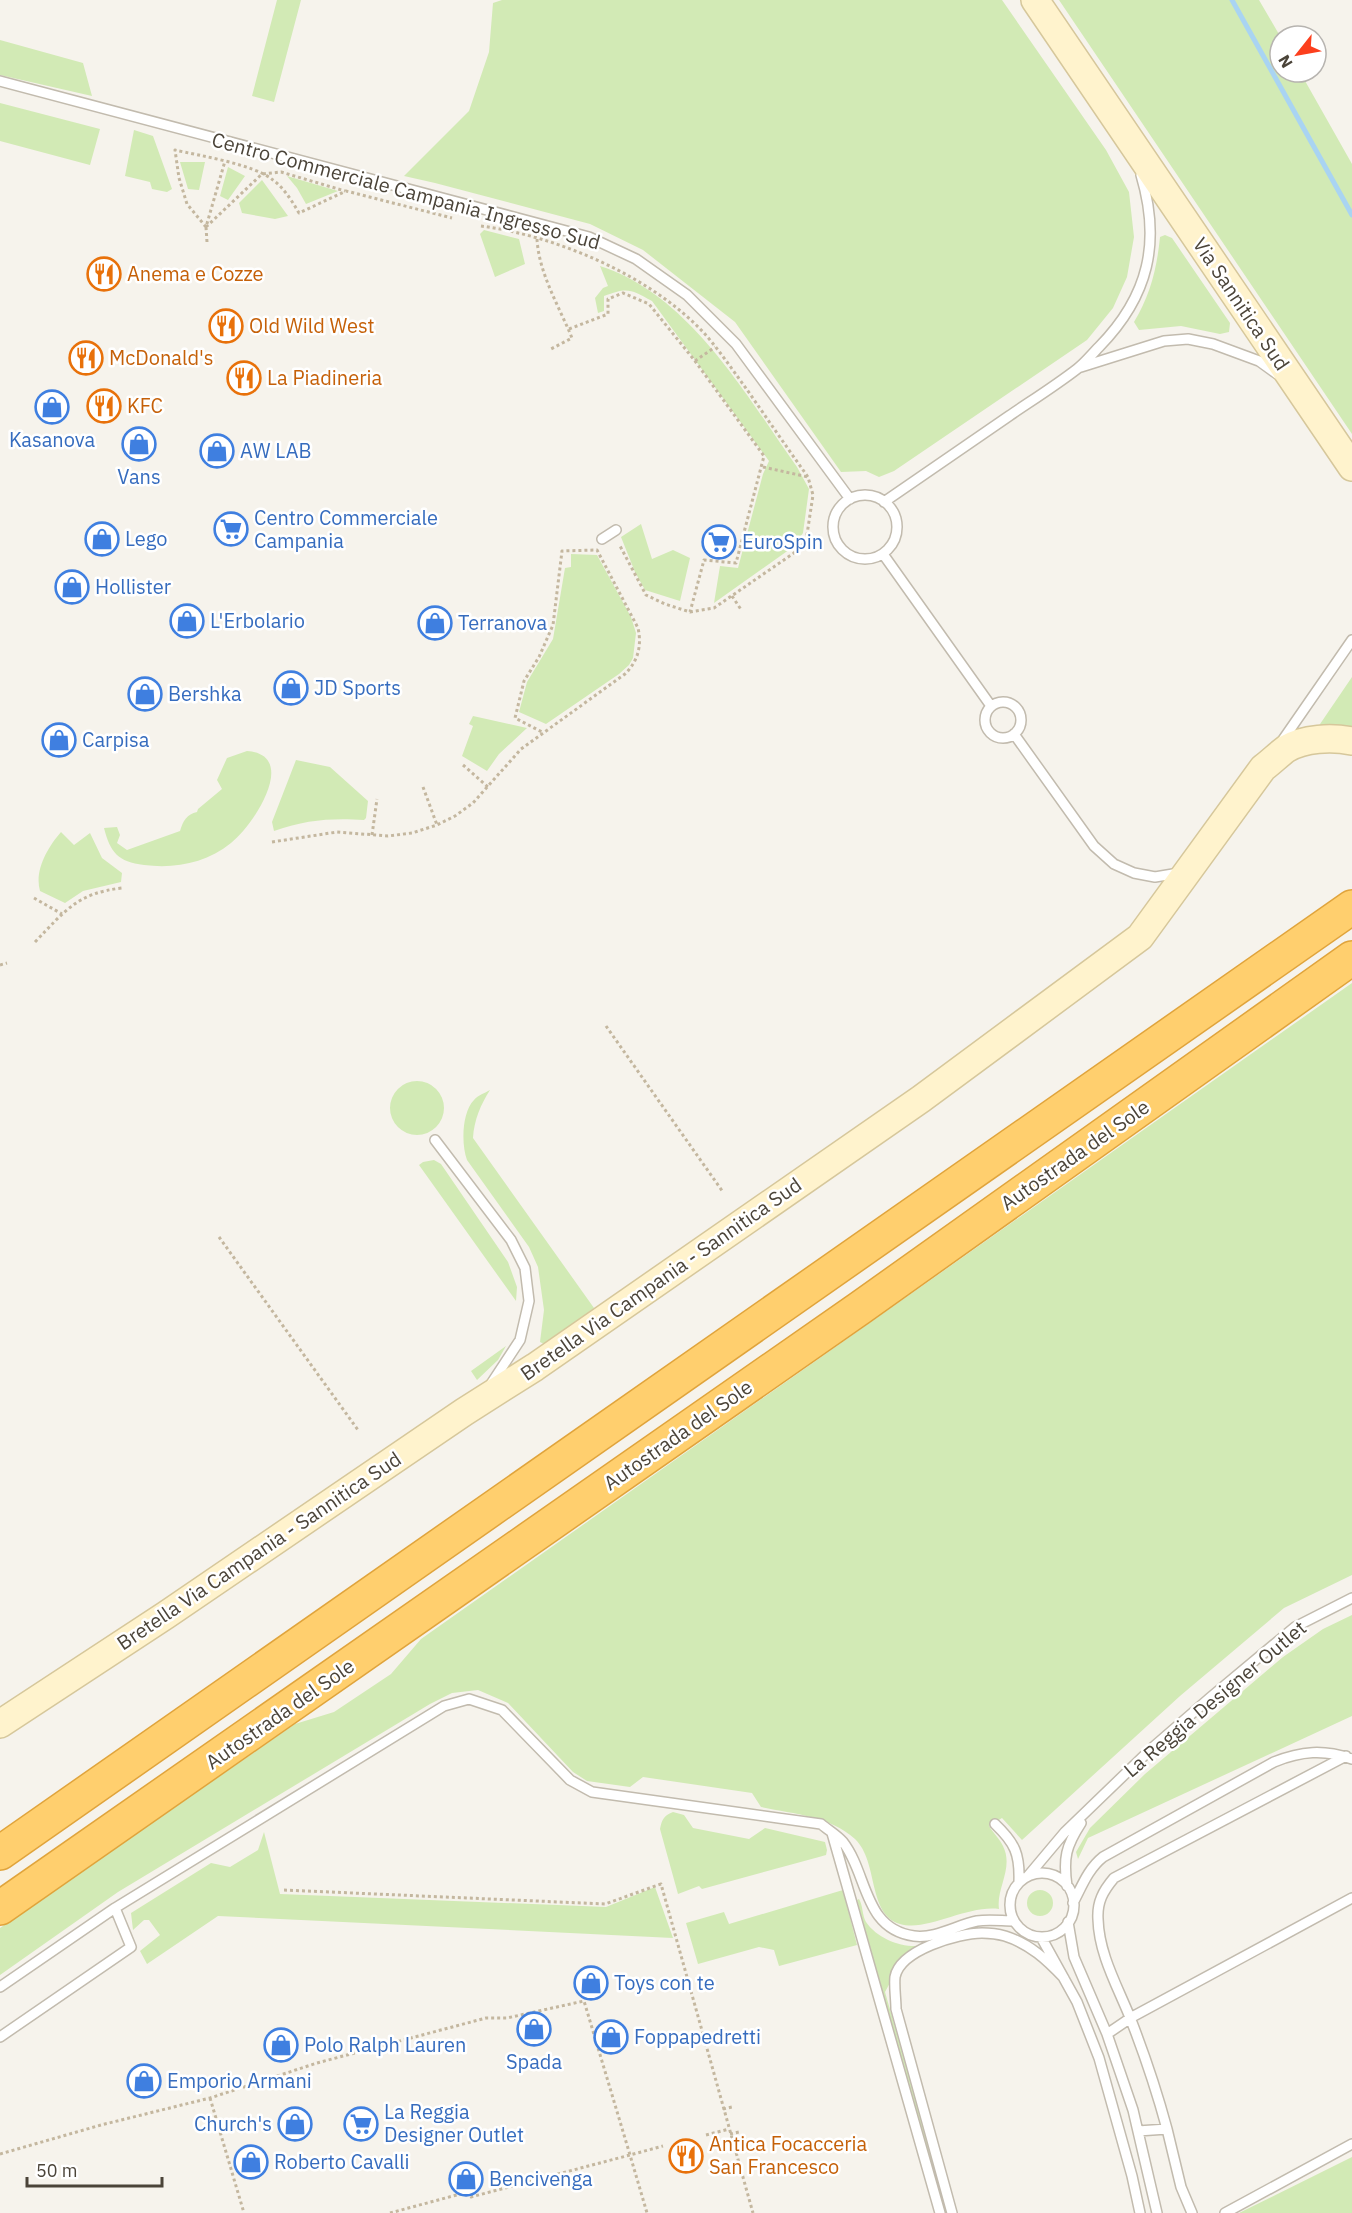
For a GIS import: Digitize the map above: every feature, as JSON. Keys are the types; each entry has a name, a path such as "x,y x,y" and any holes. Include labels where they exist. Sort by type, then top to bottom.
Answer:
{"highway":[{"path":"0,1853 1352,907"},
{"name":"Autostrada del Sole","path":"0,1908 850,1315 1352,958"}],"street":[{"name":"Via Sannitica Sud","path":"1035,0 1352,467"},
{"path":"1263,768 1288,748 1314,740 1337,738 1352,741"},
{"name":"Bretella Via Campania - Sannitica Sud","path":"0,1724 166,1615 464,1412 535,1367 921,1098 1140,937 1263,768"}],"lane":[{"name":"Centro Commerciale Campania Ingresso Sud","path":"0,81 589,237 636,259 687,295 736,344 850,500"},
{"path":"884,502 1078,368 1110,335 1132,305 1144,278 1150,256 1152,227 1146,192 1131,141"},
{"path":"1078,368 1164,341 1188,339 1213,344 1259,361 1300,392"},
{"path":"867,495 884,502 891,509 897,528 890,547 875,558 857,558 842,549 834,533 836,513 850,500 867,495"},
{"path":"602,538 614,531"},
{"path":"883,554 991,706"},
{"path":"1263,768 1352,640"},
{"path":"1003,701 1014,705 1021,720 1014,734 1003,738 992,734 987,729 985,720 991,706 1003,701"},
{"path":"1014,734 1094,846 1114,864 1134,873 1155,877 1174,875 1191,868"},
{"path":"435,1140 511,1240 525,1268 529,1301 520,1340 492,1384 464,1412"},
{"name":"La Reggia Designer Outlet","path":"1024,1879 1048,1850 1151,1749 1295,1627 1352,1598"},
{"path":"0,1987 115,1908 444,1706 469,1699 502,1710 570,1780 592,1792 821,1824 842,1842 856,1866 864,1890 877,1916 892,1928 913,1936 927,1936 979,1921 1014,1921"},
{"path":"1073,1903 1068,1887 1058,1878 1038,1873 1024,1879 1013,1890 1010,1911 1014,1921 1030,1935 1041,1937 1051,1935 1061,1930 1068,1922 1073,1903 1086,1877 1103,1857 1274,1762 1293,1755 1320,1752 1349,1757"},
{"path":"1192,2213 1181,2187 1155,2082 1100,1945 1097,1917 1099,1900 1114,1878 1349,1757"},
{"name":"La Reggia Designer Outlet","path":"1068,1887 1065,1856 1070,1840 1087,1813"},
{"path":"995,1824 1008,1837 1017,1851 1024,1879"},
{"path":"832,1833 940,2213"},
{"path":"1107,2034 1130,2018 1352,1898"},
{"path":"0,2037 131,1947 115,1908"},
{"path":"1068,1922 1074,1957 1107,2034 1133,2110 1157,2213"},
{"path":"952,2213 896,2009 895,1976 902,1961 919,1950 981,1933 1006,1937 1026,1945 1043,1955 1064,1978"},
{"path":"1041,1937 1077,2002 1101,2066 1140,2213"},
{"path":"1138,2131 1167,2129"},
{"path":"1225,2213 1352,2144"}],"path":[{"path":"206,227 187,204 179,178 175,150 225,161 262,174 273,180 288,195 299,213 346,191"},
{"path":"207,242 206,227 225,161"},
{"path":"206,227 262,174 281,172 452,218"},
{"path":"481,226 537,239 621,270 662,297 703,333 714,347 808,477 813,495 806,541 794,552 714,608 690,612 646,595 614,531"},
{"path":"537,239 538,253 547,282 572,338 549,350"},
{"path":"569,329 608,314 608,299 623,293 648,304 695,361 764,456 763,467 736,563 704,560 690,612"},
{"path":"695,361 714,347"},
{"path":"763,467 808,477"},
{"path":"272,842 337,832 387,836 412,833 456,816 473,803 521,749 632,668 639,650 638,628 597,550 562,551 553,625 539,657 524,681 515,718 542,732"},
{"path":"732,596 742,611"},
{"path":"464,765 488,787"},
{"path":"423,787 437,825"},
{"path":"372,835 377,799"},
{"path":"35,942 69,907 84,897 122,888"},
{"path":"34,898 62,914"},
{"path":"0,965 7,963"},
{"path":"606,1026 723,1192"},
{"path":"219,1238 358,1430"},
{"path":"284,1890 605,1904 661,1884 753,2213"},
{"path":"0,2154 101,2125 210,2098 317,2063 486,2018 507,2018 584,2001 647,2213"},
{"path":"210,2098 244,2213"},
{"path":"723,2109 732,2107"},
{"path":"706,2135 729,2129"},
{"path":"730,2134 739,2132"},
{"path":"390,2213 464,2193 471,2197 663,2146"}],"green space":[{"path":"277,0 301,0 274,102 252,96"},
{"path":"502,0 1002,0 1106,150 1129,192 1134,237 1127,277 1113,308 1087,340 894,471 879,477 866,471 841,472 735,322 643,250 590,224 404,176 469,111 489,52 493,3"},
{"path":"1059,0 1259,0 1273,24 1268,24 1268,84 1307,84 1352,164 1352,434"},
{"path":"0,40 83,63 92,96 0,75"},
{"path":"0,103 100,129 90,165 0,141"},
{"path":"134,130 153,136 172,189 167,192 152,189 150,182 125,176"},
{"path":"180,162 205,162 199,190 188,189"},
{"path":"228,167 245,176 228,200 220,196"},
{"path":"287,176 338,191 306,204"},
{"path":"262,180 288,216 275,219 242,213 239,203"},
{"path":"484,230 519,239 525,264 495,277 480,234"},
{"path":"1165,235 1172,238 1230,323 1229,332 1220,334 1181,326 1139,330 1134,322 1152,281 1160,237"},
{"path":"600,266 632,280 661,299 688,323 736,379 797,467 809,489 803,533 793,547 714,603 720,566 738,568 763,474 769,461 652,301 634,292 618,291 604,296 604,311 598,313 595,298 603,288 608,286"},
{"path":"641,524 652,559 673,550 690,558 680,601 645,590 635,572 621,537"},
{"path":"571,554 597,555 631,617 636,633 633,658 619,674 546,724 519,712 527,682 553,639 565,568 571,567"},
{"path":"1352,677 1352,726 1318,727"},
{"path":"473,716 527,728 499,754 487,771 462,756 473,726 469,724"},
{"path":"247,751 262,755 270,765 271,777 260,807 231,843 201,860 167,866 135,864 122,858 112,849 104,828 117,827 120,835 117,843 127,850 180,831 188,816 197,812 222,789 217,780 227,758"},
{"path":"296,760 330,767 368,801 366,818 364,820 318,821 274,831 272,822"},
{"path":"61,832 74,845 90,833 102,858 122,873 121,882 83,891 65,903 40,891 39,875 43,859"},
{"path":"1352,983 1352,1575 1284,1608 1180,1696 1022,1840 1002,1818 989,1826 1002,1843 1007,1862 999,1909 974,1911 923,1924 900,1924 882,1910 868,1861 855,1839 845,1831 811,1817 761,1807 752,1793 643,1777 630,1787 587,1781 573,1772 508,1703 478,1690 452,1693 430,1704 118,1892 0,1975 0,1928 295,1724 334,1712 391,1674 421,1639"},
{"path":"417,1081 436,1089 444,1108 436,1127 417,1135 398,1127 390,1108 398,1089"},
{"path":"490,1090 479,1112 473,1138 594,1308 560,1335 544,1344 540,1342 544,1310 538,1267 529,1247 467,1160 465,1153 463,1137 467,1112 476,1098"},
{"path":"434,1160 441,1164 508,1262 517,1287 516,1301 419,1165"},
{"path":"506,1346 498,1360 477,1380 471,1371"},
{"path":"1352,1615 1352,1716 1088,1838 1078,1859 1076,1852 1090,1828 1145,1774 1283,1657 1323,1629"},
{"path":"673,1812 684,1815 693,1828 749,1839 765,1828 825,1842 826,1855 702,1889 699,1886 678,1894 660,1829 667,1815"},
{"path":"264,1832 280,1894 606,1907 655,1887 673,1938 218,1916 147,1964 140,1951 160,1935 149,1920 144,1920 133,1930 131,1913 211,1863 230,1867 258,1850"},
{"path":"843,1890 857,1945 779,1966 774,1950 759,1947 698,1964 686,1923 724,1912 729,1924"},
{"path":"1040,1890 1049,1894 1053,1903 1049,1912 1040,1916 1031,1912 1027,1903 1031,1894"},
{"path":"859,1899 866,1922 876,1933 896,1943 918,1946 904,1957 885,1992 948,2213 944,2213 857,1900"},
{"path":"1352,2157 1352,2213 1239,2213"}],"waterway":[{"path":"1232,0 1352,215"}],"place":[{"name":"Anema e Cozze","path":"104,274"},
{"name":"Old Wild West","path":"226,326"},
{"name":"McDonald's","path":"86,358"},
{"name":"La Piadineria","path":"244,378"},
{"name":"KFC","path":"104,406"},
{"name":"Kasanova","path":"52,407"},
{"name":"Vans","path":"139,444"},
{"name":"AW LAB","path":"217,451"},
{"name":"Centro Commerciale Campania","path":"231,529"},
{"name":"Lego","path":"102,539"},
{"name":"EuroSpin","path":"719,542"},
{"name":"Hollister","path":"72,587"},
{"name":"L'Erbolario","path":"187,621"},
{"name":"Terranova","path":"435,623"},
{"name":"JD Sports","path":"291,688"},
{"name":"Bershka","path":"145,694"},
{"name":"Carpisa","path":"59,740"},
{"name":"Toys con te","path":"591,1983"},
{"name":"Spada","path":"534,2029"},
{"name":"Foppapedretti","path":"611,2037"},
{"name":"Polo Ralph Lauren","path":"281,2045"},
{"name":"Emporio Armani","path":"144,2081"},
{"name":"Church's","path":"295,2124"},
{"name":"La Reggia Designer Outlet","path":"361,2124"},
{"name":"Antica Focacceria San Francesco","path":"686,2156"},
{"name":"Roberto Cavalli","path":"251,2162"},
{"name":"Bencivenga","path":"466,2179"}]}
